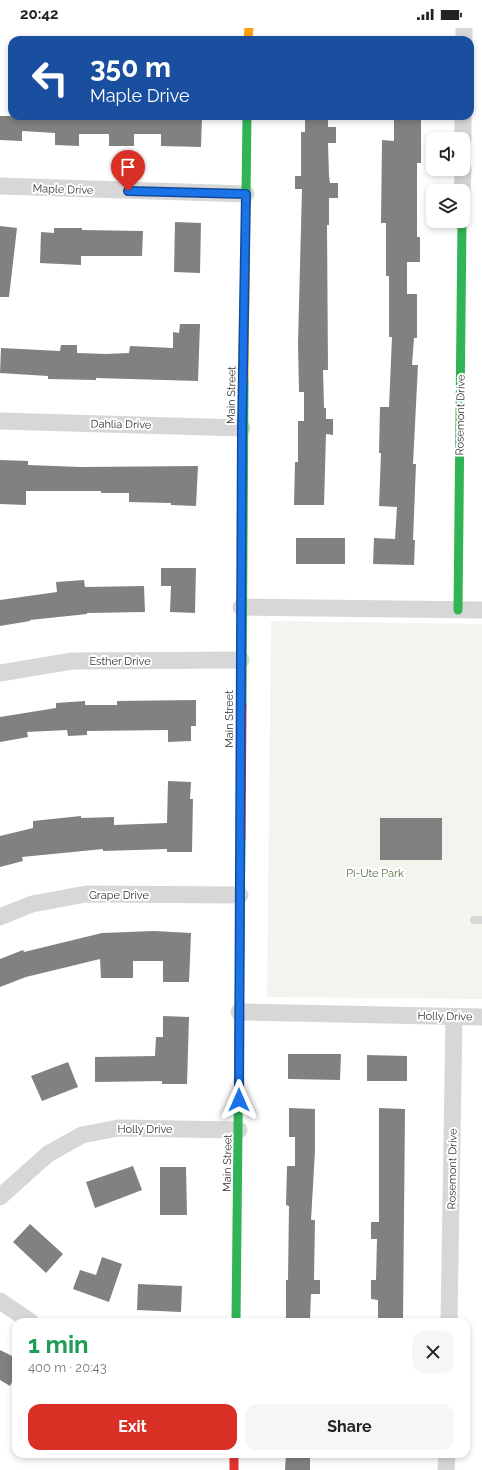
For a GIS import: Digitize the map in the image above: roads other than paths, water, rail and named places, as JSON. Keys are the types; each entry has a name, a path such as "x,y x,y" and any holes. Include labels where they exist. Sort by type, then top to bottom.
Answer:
{"main road":[{"name":"Main Street","path":"236,1318 240,1130 239,1012 242,428 247,120"},
{"name":"Rosemont Drive","path":"458,610 462,228"},
{"path":"234,1458 234,1470"}],"street":[{"path":"463,120 463,132"},
{"name":"Maple Drive","path":"0,186 246,194"},
{"name":"Dahlia Drive","path":"0,421 242,428"},
{"path":"242,607 482,610"},
{"name":"Esther Drive","path":"0,673 72,661 241,660"},
{"name":"Grape Drive","path":"0,917 32,904 86,894 240,895"},
{"name":"Holly Drive","path":"239,1012 482,1017"},
{"name":"Rosemont Drive","path":"449,1318 454,1017"},
{"name":"Holly Drive","path":"0,1197 48,1154 82,1135 118,1128 240,1130"},
{"path":"0,1301 25,1318"},
{"path":"446,1470 447,1458"}],"park label":[{"name":"Pi-Ute Park","path":"375,873"}]}
